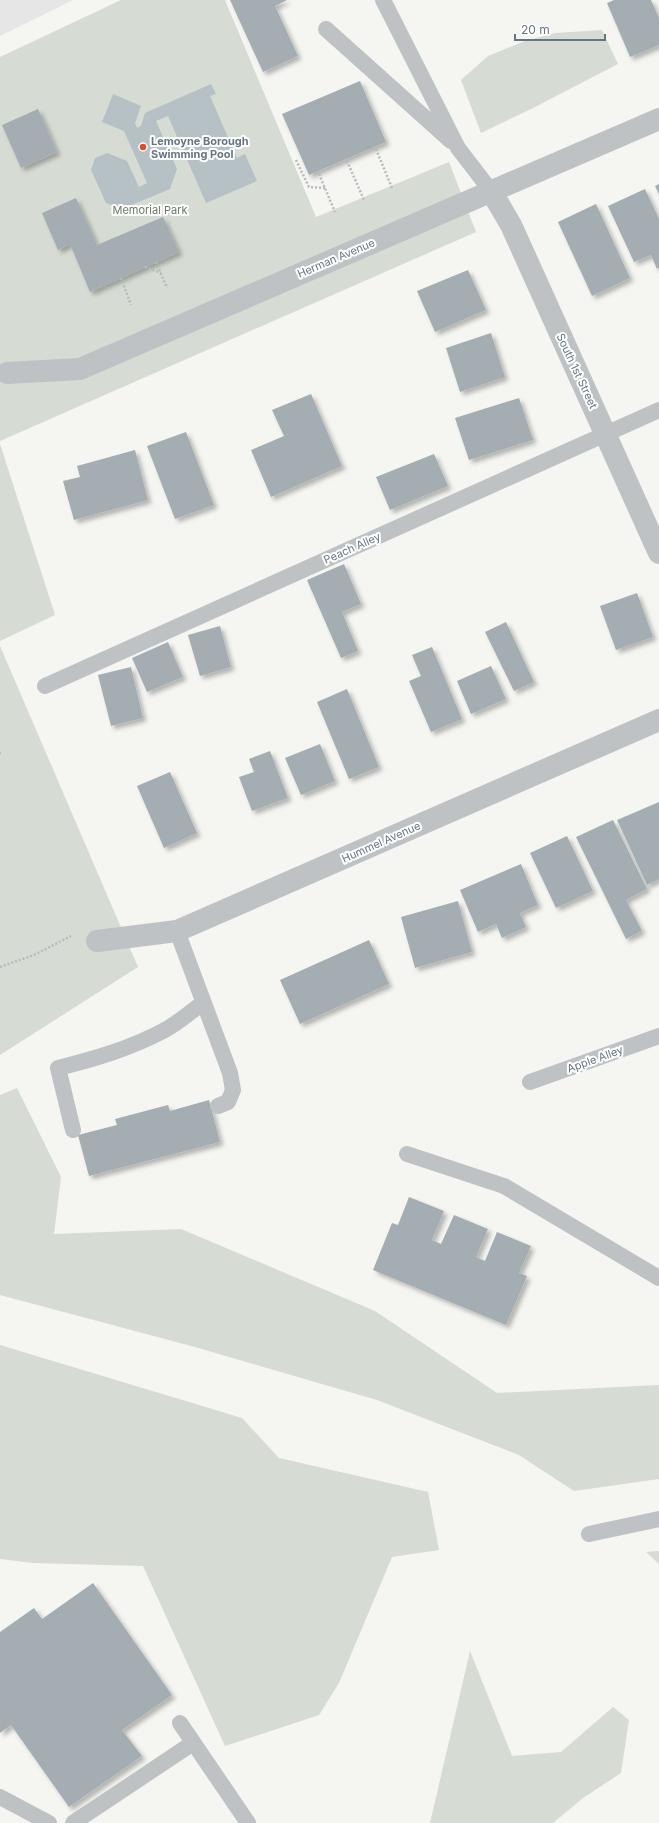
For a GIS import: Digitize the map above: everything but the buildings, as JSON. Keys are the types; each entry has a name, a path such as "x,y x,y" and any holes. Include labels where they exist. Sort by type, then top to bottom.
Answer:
{"street":[{"name":"Herman Avenue","path":"3,368 80,369 659,119"},
{"name":"South 1st Street","path":"491,191 511,225 659,553"},
{"name":"Hummel Avenue","path":"97,941 177,931 659,720"}],"lane":[{"path":"383,0 458,148"},
{"path":"326,28 458,148 491,191"},
{"name":"Peach Alley","path":"44,686 659,410"},
{"path":"177,931 230,1073 232,1090 228,1102 218,1106"},
{"path":"73,1130 58,1068 99,1058 128,1048 164,1031 203,1003"},
{"name":"Apple Alley","path":"530,1082 659,1036"},
{"path":"407,1154 504,1186 659,1278"},
{"path":"589,1534 659,1519"},
{"path":"180,1723 248,1823"},
{"path":"73,1823 193,1743"},
{"path":"0,1797 49,1823"}],"path":[{"path":"376,149 392,188"},
{"path":"296,160 308,188 325,188"},
{"path":"347,161 364,200"},
{"path":"319,174 335,212"},
{"path":"156,262 168,288"},
{"path":"145,267 161,274"},
{"path":"121,278 131,304"},
{"path":"0,967 34,955 73,935"}],"shaded area":[{"path":"0,0 73,0 0,36"},
{"path":"211,84 216,94 210,96 237,158 245,154 257,181 206,203 168,116 156,121 177,169 170,189 122,209 106,203 91,170 95,158 107,153 127,161 139,187 147,183 124,131 102,122 113,94 141,106 135,123 137,128 141,126 145,113"}],"green space":[{"name":"Memorial Park","path":"121,0 225,0 316,217 449,162 476,232 0,441 0,57"},
{"path":"602,30 618,64 481,133 461,80 488,56 525,41 556,33"},
{"path":"0,444 55,615 0,641"},
{"path":"0,646 138,967 0,1055"},
{"path":"17,1088 61,1177 54,1234 181,1229 375,1311 497,1393 659,1385 659,1479 574,1491 519,1455 377,1400 195,1347 0,1295 0,1095"},
{"path":"0,1345 242,1418 279,1458 428,1492 439,1550 392,1557 339,1683 319,1715 225,1746 143,1566 33,1563 0,1559"},
{"path":"659,1551 659,1564 646,1552"},
{"path":"470,1651 512,1756 561,1752 613,1707 629,1720 621,1773 583,1798 553,1823 430,1823"}],"place":[{"name":"Lemoyne Borough Swimming Pool","path":"143,147"}]}
